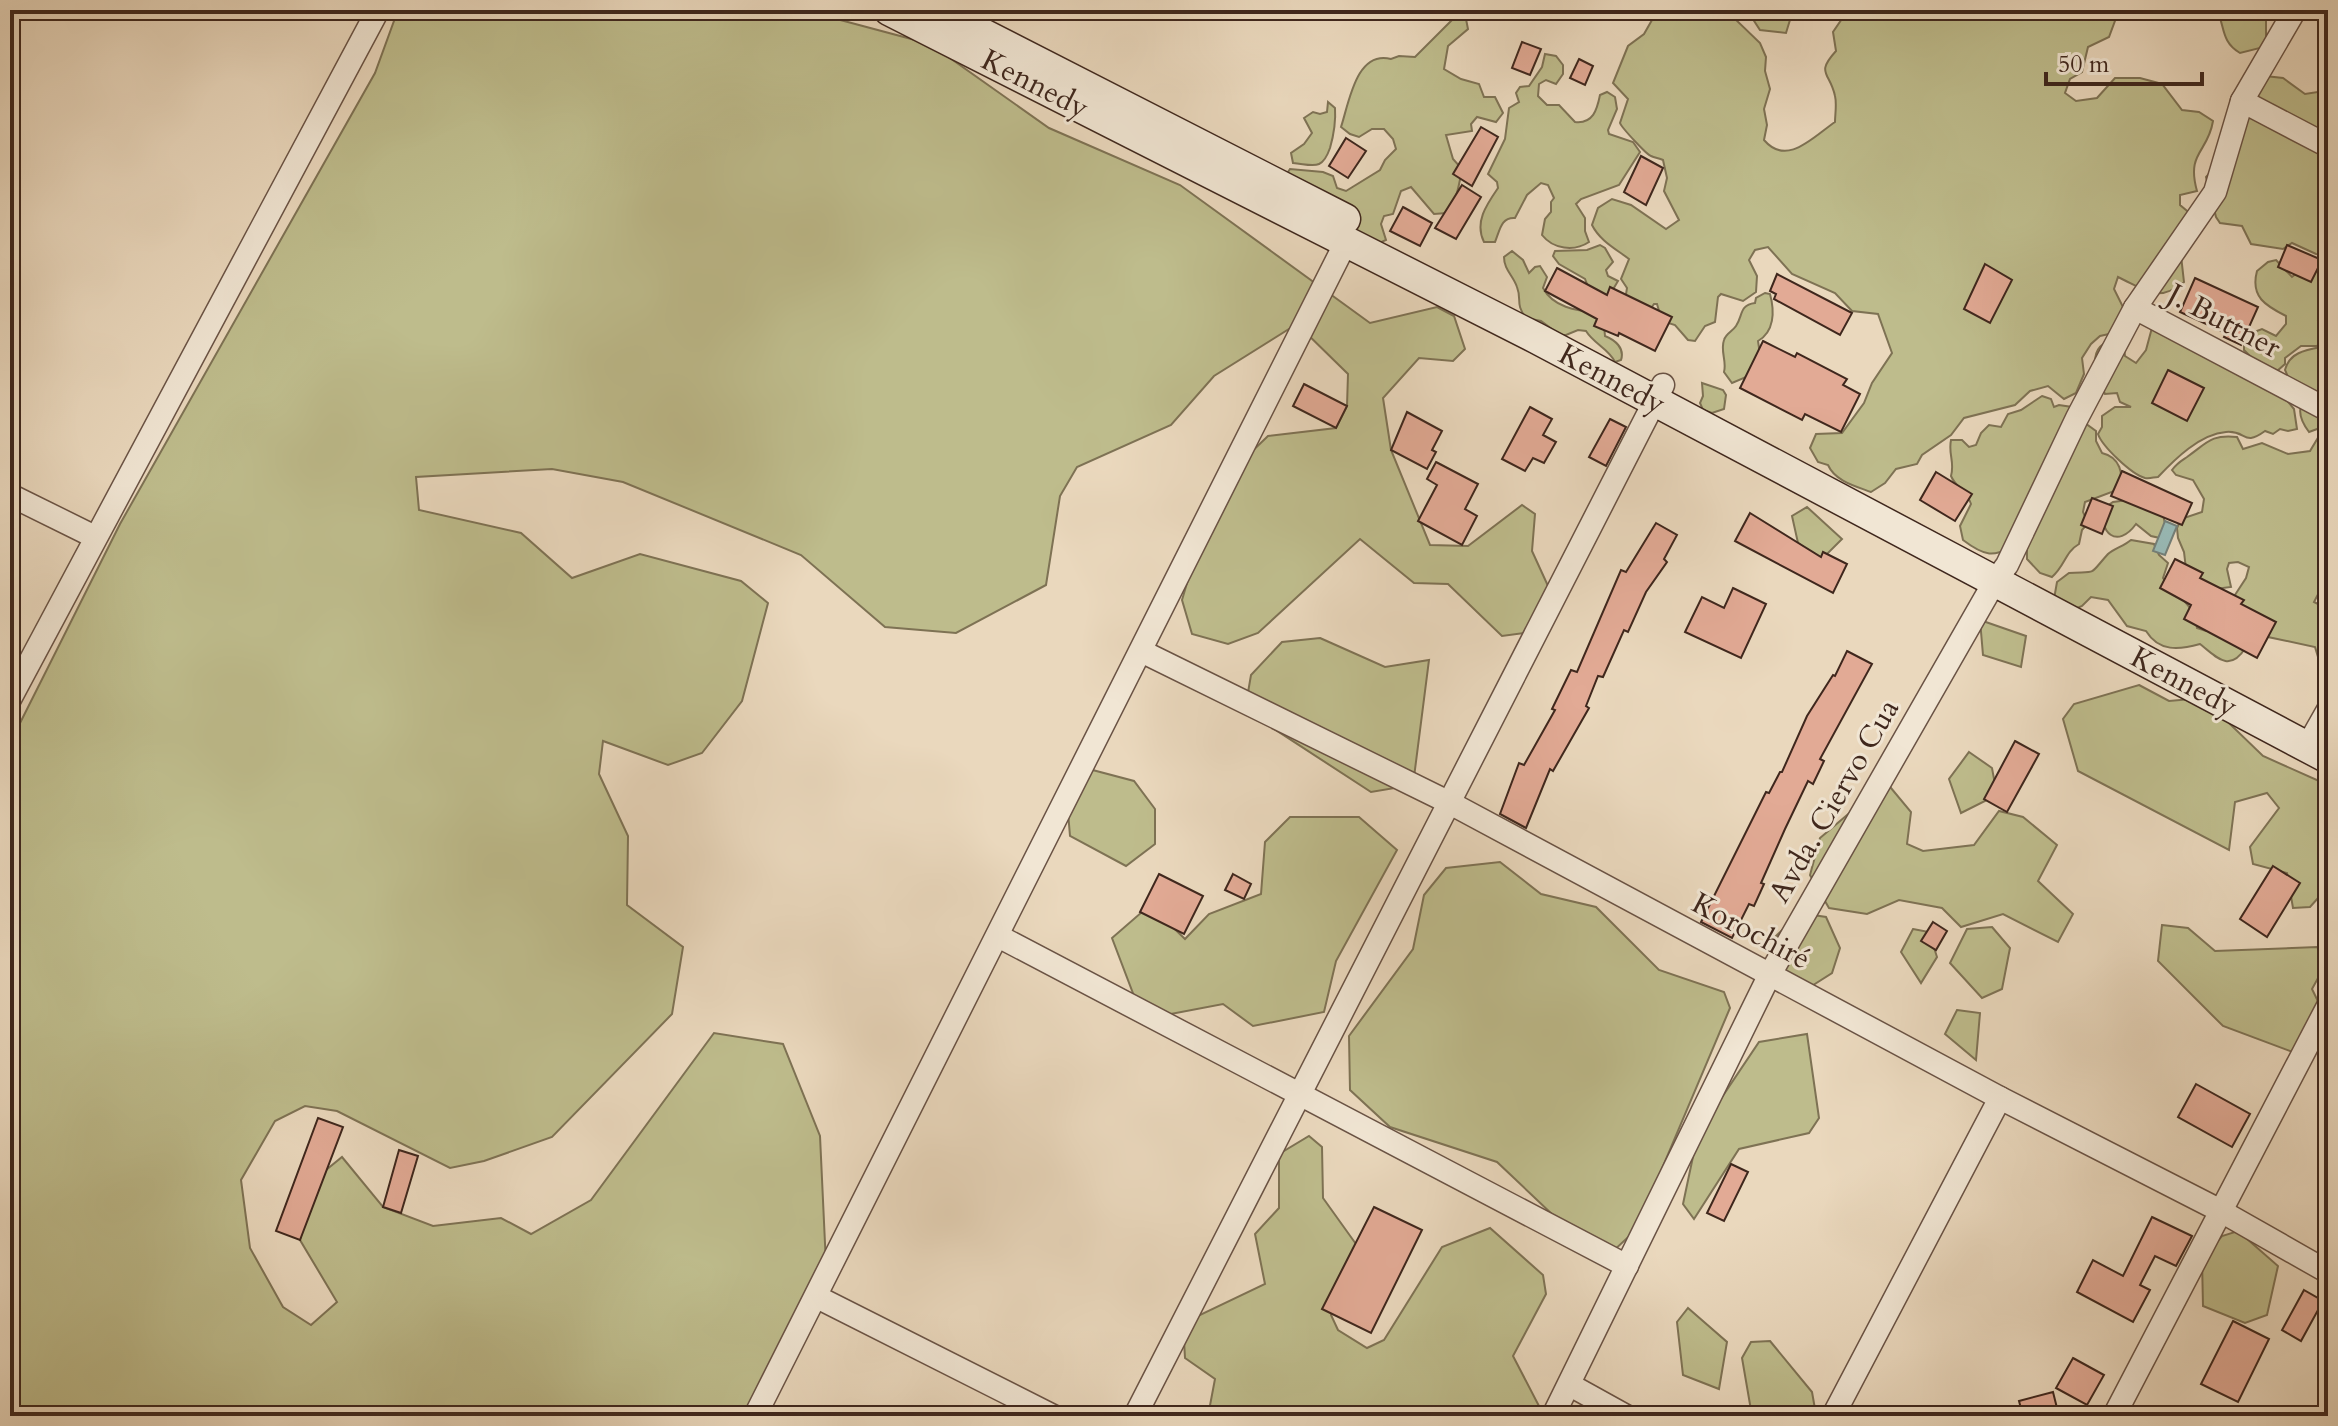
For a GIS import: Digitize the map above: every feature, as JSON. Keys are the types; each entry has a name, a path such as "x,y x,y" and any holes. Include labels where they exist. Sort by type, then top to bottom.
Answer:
{"main road":[{"name":"Kennedy","path":"889,10 1346,242 1659,393"},
{"name":"Kennedy","path":"936,10 1286,187 1659,393 2001,573 2322,736"}],"street":[{"path":"10,699 378,10"},
{"name":"Avda. Ciervo Cua","path":"1553,1416 1769,976 2001,573 2135,308 2215,192 2242,101 2295,10"},
{"path":"2242,101 2328,146"},
{"path":"755,1416 1346,242"},
{"name":"J. Buttner","path":"2135,308 2328,410"},
{"path":"1135,1416 1659,393"},
{"path":"10,495 95,537"},
{"name":"Korochiré","path":"1141,651 1450,803 1769,976 2219,1210 2328,1272"},
{"path":"998,936 1627,1266"},
{"path":"2114,1416 2328,1006"},
{"path":"1833,1416 2000,1098"},
{"path":"817,1297 1053,1416"},
{"path":"1570,1385 1626,1416"}],"shaded area":[{"path":"398,10 803,10 930,44 1049,128 1180,185 1370,323 1437,307 1454,316 1465,349 1453,361 1419,358 1383,398 1391,450 1430,545 1468,546 1522,505 1535,514 1532,551 1554,599 1538,631 1502,636 1448,584 1414,583 1360,539 1258,633 1228,644 1192,634 1182,600 1192,566 1243,460 1268,436 1336,428 1347,406 1348,374 1297,324 1214,376 1171,425 1077,467 1060,496 1046,585 956,633 885,627 801,555 623,482 552,469 416,477 419,510 521,533 572,578 640,554 741,581 768,603 742,701 702,753 668,765 603,741 599,774 628,836 627,905 683,947 672,1014 552,1137 484,1161 450,1168 337,1111 305,1106 275,1121 241,1180 250,1248 283,1307 311,1325 337,1302 300,1240 315,1179 342,1157 383,1207 433,1226 501,1218 531,1234 591,1200 714,1033 783,1044 820,1136 826,1265 767,1416 10,1416 10,743 120,524 375,73"},
{"path":"1668,10 1683,13 1719,10 1730,14 1760,43 1766,57 1765,71 1770,89 1764,109 1767,125 1764,140 1782,151 1800,147 1835,122 1835,96 1825,69 1836,51 1833,32 1848,10 2119,10 2109,37 2088,47 2082,72 2070,79 2065,93 2076,101 2097,98 2115,78 2140,78 2162,84 2182,110 2199,112 2213,121 2194,168 2197,191 2180,195 2180,205 2192,215 2179,238 2184,282 2175,289 2159,293 2143,290 2118,277 2114,289 2123,307 2114,333 2100,336 2082,358 2084,374 2076,393 2064,399 2048,386 2030,391 2015,405 1964,418 1951,435 1922,455 1917,464 1896,469 1885,483 1871,492 1846,482 1835,475 1828,465 1818,462 1810,448 1816,434 1842,433 1864,403 1872,383 1892,353 1878,314 1852,311 1835,293 1792,274 1768,247 1755,250 1749,260 1757,276 1756,292 1743,301 1721,294 1715,322 1705,326 1695,341 1688,340 1675,325 1662,321 1657,304 1647,314 1624,307 1627,288 1621,279 1629,259 1604,240 1592,225 1598,208 1612,199 1631,205 1666,229 1679,220 1664,191 1667,178 1663,160 1652,157 1620,123 1628,99 1613,83 1628,46 1644,34 1652,20"},
{"path":"1747,10 1793,10 1786,33 1760,30"},
{"path":"2217,10 2284,10 2266,18 2266,38 2260,48 2240,53 2226,39"},
{"path":"1465,14 1468,29 1448,46 1444,69 1461,79 1479,84 1484,97 1495,97 1503,113 1496,122 1477,117 1471,124 1472,131 1446,135 1453,159 1462,169 1459,187 1447,213 1434,214 1411,187 1401,191 1393,214 1384,216 1381,224 1386,240 1375,245 1278,187 1290,169 1323,172 1333,176 1337,188 1346,191 1380,170 1396,149 1393,139 1384,129 1372,129 1359,137 1341,127 1356,81 1370,62 1379,58 1415,57 1457,15"},
{"path":"1545,54 1556,56 1563,65 1563,74 1556,84 1546,80 1539,84 1538,96 1547,105 1559,105 1575,122 1581,122 1593,115 1600,95 1607,92 1615,97 1617,109 1609,134 1633,142 1640,152 1619,185 1581,199 1576,204 1585,218 1589,242 1564,248 1542,235 1554,198 1548,185 1541,183 1527,195 1515,218 1504,222 1495,242 1484,242 1481,220 1498,188 1497,182 1488,174 1505,139 1509,108 1519,102 1516,93 1520,87 1529,86 1542,67"},
{"path":"2265,76 2283,78 2305,94 2324,91 2328,95 2328,255 2316,254 2292,243 2283,249 2251,244 2242,226 2220,223 2216,217 2206,177 2217,165"},
{"path":"1328,102 1335,108 1335,119 1327,155 1316,165 1293,163 1291,153 1304,144 1312,133 1304,118 1313,112 1327,112"},
{"path":"1600,245 1613,262 1606,270 1608,276 1618,281 1608,298 1589,289 1585,279 1559,264 1553,256 1555,251 1587,250"},
{"path":"1512,251 1523,260 1529,273 1540,266 1547,277 1543,288 1553,300 1573,309 1596,312 1604,325 1605,336 1620,348 1621,360 1615,362 1586,331 1560,335 1541,321 1526,318 1517,287 1504,262 1504,257"},
{"path":"2276,260 2292,277 2309,263 2328,271 2328,315 2318,321 2323,338 2317,346 2301,346 2285,358 2285,364 2277,371 2254,360 2244,350 2244,343 2252,338 2254,332 2262,329 2276,336 2286,324 2286,316 2261,300 2256,288 2257,271"},
{"path":"1765,293 1770,294 1773,314 1770,327 1758,341 1761,361 1751,375 1732,383 1724,372 1724,340 1736,326 1744,309"},
{"path":"2153,324 2285,398 2294,409 2297,429 2280,429 2273,434 2265,431 2253,438 2233,432 2216,434 2189,448 2158,477 2145,478 2132,471 2111,452 2098,434 2102,416 2115,407 2131,407 2120,402 2117,393 2105,394 2097,375 2095,358 2102,345 2123,339 2125,356 2136,363 2146,350"},
{"path":"2321,347 2328,355 2328,425 2309,432 2285,370 2294,356"},
{"path":"1702,383 1723,390 1726,395 1724,409 1712,413 1703,410 1700,403"},
{"path":"2042,396 2051,399 2054,407 2072,407 2078,418 2096,431 2096,441 2102,453 2117,462 2121,472 2117,490 2085,502 2083,512 2088,523 2082,530 2079,544 2052,577 2040,573 2027,559 2027,542 1988,553 1963,540 1960,526 1971,504 1951,476 1951,440 1962,440 1969,447 1976,445 1989,425 2001,427 2008,414 2021,410"},
{"path":"2328,428 2328,575 2314,602 2328,609 2328,665 2318,657 2315,647 2268,637 2231,601 2246,578 2249,567 2238,562 2229,563 2227,569 2231,587 2215,589 2186,569 2177,528 2181,519 2202,512 2204,499 2193,480 2176,475 2172,470 2215,438 2237,437 2243,449 2262,443 2288,454 2310,451 2322,431"},
{"path":"2128,500 2162,510 2166,528 2160,538 2151,536 2136,524 2122,536 2116,537 2106,530 2104,508 2113,502"},
{"path":"1807,507 1842,539 1820,561 1798,543 1792,516"},
{"path":"2131,540 2154,544 2159,555 2168,563 2163,578 2189,606 2197,628 2206,631 2216,627 2246,647 2240,655 2229,661 2218,658 2200,644 2177,648 2163,646 2146,631 2127,626 2108,600 2091,597 2082,606 2068,612 2054,599 2057,582 2069,573 2092,571 2110,552"},
{"path":"1980,620 2026,636 2021,667 1983,655"},
{"path":"1320,638 1385,667 1429,660 1413,785 1371,792 1245,710 1251,675 1282,642"},
{"path":"2139,685 2169,701 2203,698 2263,756 2328,785 2328,887 2310,907 2293,908 2287,873 2253,864 2250,847 2279,808 2267,793 2235,802 2229,850 2078,771 2063,719 2074,704"},
{"path":"1969,752 1992,768 1997,795 1961,813 1949,779"},
{"path":"1085,768 1134,781 1155,809 1155,844 1126,866 1070,836 1067,800"},
{"path":"1886,782 1911,812 1907,844 1923,851 1974,845 1999,811 2023,817 2057,845 2038,881 2073,914 2058,942 2003,914 1961,927 1942,908 1899,900 1867,914 1829,908 1810,875 1820,838"},
{"path":"1290,817 1359,817 1397,850 1336,961 1324,1012 1253,1026 1223,1004 1155,1017 1139,1009 1112,938 1150,905 1185,939 1209,914 1261,894 1265,842"},
{"path":"1500,862 1541,894 1596,907 1659,970 1724,992 1730,1008 1636,1230 1611,1253 1592,1252 1497,1162 1390,1127 1350,1090 1349,1036 1413,949 1424,895 1446,868"},
{"path":"1800,913 1826,917 1840,948 1832,973 1807,989 1790,982 1774,938"},
{"path":"2162,925 2188,928 2215,951 2317,947 2328,960 2312,989 2328,1022 2298,1054 2223,1026 2158,961"},
{"path":"1992,927 2010,948 2002,989 1982,998 1950,963 1967,929"},
{"path":"1913,929 1929,932 1937,957 1921,983 1901,952"},
{"path":"1957,1010 1980,1013 1976,1060 1945,1034"},
{"path":"1807,1034 1819,1118 1809,1133 1739,1149 1694,1219 1683,1204 1698,1133 1759,1042"},
{"path":"1309,1136 1322,1147 1323,1198 1361,1251 1331,1315 1338,1330 1367,1348 1384,1340 1442,1247 1490,1228 1543,1275 1546,1294 1513,1356 1540,1408 1535,1416 1208,1416 1215,1379 1185,1358 1183,1323 1265,1284 1255,1234 1279,1208 1279,1154"},
{"path":"2238,1231 2278,1266 2267,1315 2245,1323 2203,1306 2202,1259 2222,1236"},
{"path":"1688,1308 1727,1342 1719,1389 1683,1375 1677,1322"},
{"path":"1770,1341 1812,1392 1815,1409 1809,1416 1752,1416 1742,1358 1751,1342"}],"water":[{"path":"2165,521 2177,526 2165,555 2153,551"}],"building":[{"path":"1522,42 1541,49 1530,75 1512,68"},
{"path":"1579,59 1593,66 1585,85 1570,78"},
{"path":"1481,127 1498,137 1472,186 1453,174"},
{"path":"1346,138 1366,151 1348,178 1329,166"},
{"path":"1641,156 1663,168 1646,205 1624,192"},
{"path":"1462,185 1481,197 1456,239 1435,228"},
{"path":"1403,207 1432,223 1420,246 1390,231"},
{"path":"2287,245 2322,260 2311,282 2278,267"},
{"path":"1985,264 2012,280 1990,323 1964,309"},
{"path":"1557,268 1607,295 1610,287 1672,317 1655,351 1619,333 1618,336 1594,326 1597,319 1545,291"},
{"path":"1777,274 1852,313 1840,335 1774,299 1776,294 1770,291"},
{"path":"2195,278 2258,307 2241,345 2224,337 2226,333 2180,312"},
{"path":"1763,341 1795,357 1797,353 1847,379 1843,385 1860,394 1841,432 1805,414 1802,420 1740,388"},
{"path":"2168,370 2204,388 2187,421 2152,403"},
{"path":"1304,384 1347,406 1336,428 1293,406"},
{"path":"1530,407 1552,419 1543,435 1556,442 1544,463 1533,458 1525,471 1502,459"},
{"path":"1407,412 1442,431 1427,469 1391,450"},
{"path":"1610,419 1626,427 1606,466 1589,457"},
{"path":"1436,462 1478,484 1465,509 1477,516 1462,545 1418,521 1437,485 1427,479"},
{"path":"2122,471 2192,503 2182,525 2111,496"},
{"path":"1936,472 1972,494 1955,521 1920,500"},
{"path":"2092,498 2113,506 2102,534 2081,525"},
{"path":"1750,513 1821,557 1823,552 1847,564 1833,593 1735,541"},
{"path":"1656,523 1677,535 1664,559 1667,562 1646,592 1628,632 1624,630 1603,677 1598,676 1586,706 1589,708 1553,771 1550,769 1526,828 1500,814 1519,763 1524,765 1555,710 1552,709 1571,670 1577,672 1621,570 1626,572"},
{"path":"2175,559 2203,573 2200,578 2244,600 2241,604 2276,622 2257,658 2184,619 2191,605 2160,588"},
{"path":"1733,588 1766,604 1741,658 1685,632 1702,597 1724,608"},
{"path":"1847,651 1872,664 1820,759 1824,761 1813,784 1808,781 1761,883 1764,884 1754,906 1749,904 1732,938 1701,922 1766,792 1769,793 1782,772 1807,716 1835,676"},
{"path":"2015,741 2039,754 2007,812 1984,799"},
{"path":"2273,866 2300,883 2267,937 2240,919"},
{"path":"1159,874 1203,896 1184,934 1140,912"},
{"path":"1233,874 1251,884 1244,899 1225,890"},
{"path":"1933,922 1947,931 1936,950 1921,941"},
{"path":"2196,1084 2250,1114 2232,1147 2178,1117"},
{"path":"318,1118 343,1127 300,1240 276,1231"},
{"path":"399,1150 418,1156 401,1213 383,1207"},
{"path":"1731,1164 1748,1172 1724,1221 1707,1213"},
{"path":"1374,1207 1422,1230 1371,1333 1322,1309"},
{"path":"2152,1217 2192,1236 2176,1266 2155,1256 2140,1285 2150,1290 2133,1322 2077,1292 2093,1260 2123,1276"},
{"path":"2304,1290 2323,1301 2301,1341 2282,1330"},
{"path":"2233,1321 2269,1339 2238,1402 2201,1384"},
{"path":"2073,1358 2104,1375 2087,1405 2056,1388"},
{"path":"2053,1392 2059,1416 2023,1416 2019,1401"}]}
